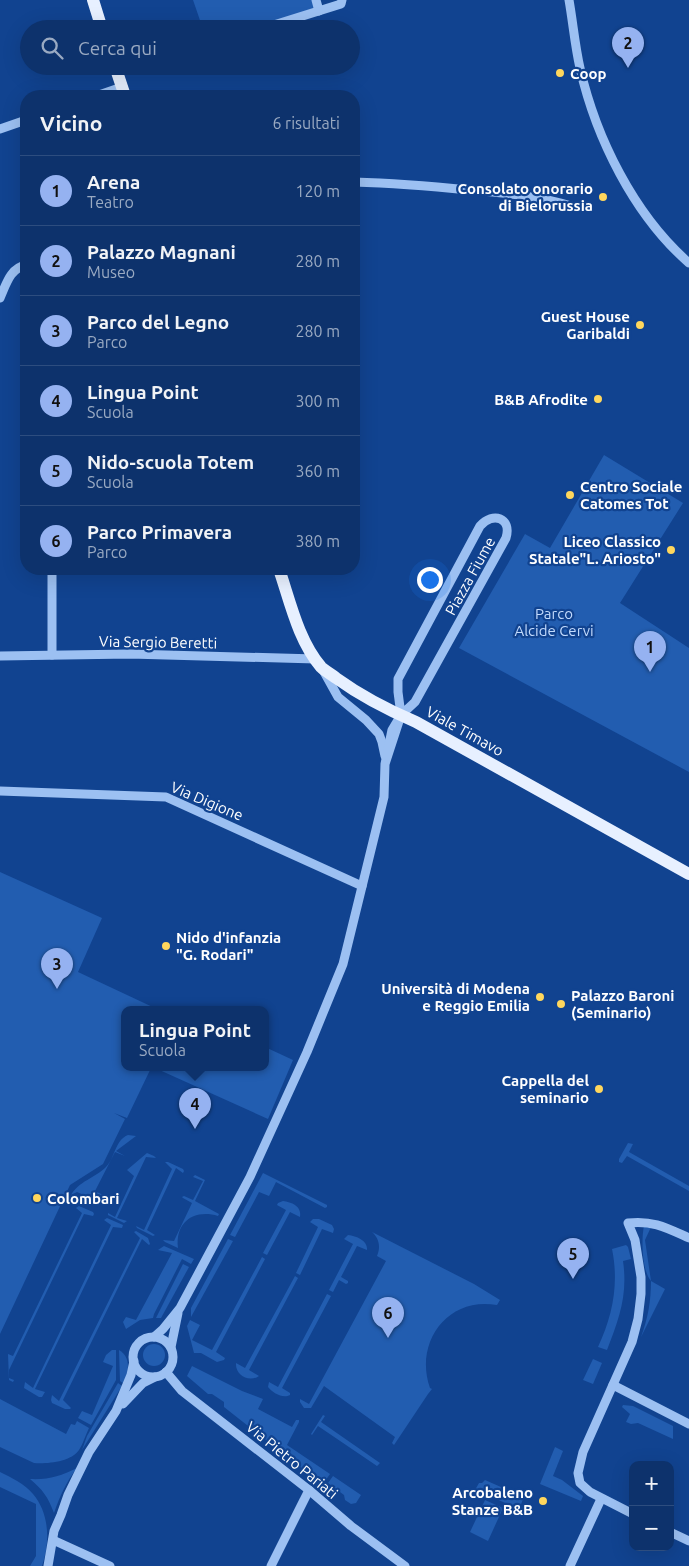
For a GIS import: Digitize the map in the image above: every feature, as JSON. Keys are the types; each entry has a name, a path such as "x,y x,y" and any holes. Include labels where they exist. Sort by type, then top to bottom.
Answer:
{"main road":[{"path":"93,0 99,20"},
{"path":"118,75 123,90"},
{"name":"Viale Timavo","path":"281,575 294,616 305,642 319,663 354,691 416,722 689,874"}],"street":[{"path":"316,0 319,10"},
{"path":"288,20 341,4 342,0"},
{"path":"569,0 580,67 594,117 606,145 617,169 648,216 665,239 689,263"},
{"path":"0,129 20,122"},
{"path":"360,182 386,182 521,195 552,200 571,206"},
{"path":"0,298 10,276 20,266"},
{"name":"Piazza Fiume","path":"491,518 502,520 507,528 506,538 415,702 401,715 398,679 480,526 491,518"},
{"path":"52,575 52,655"},
{"name":"Via Sergio Beretti","path":"0,656 130,654 319,663"},
{"path":"116,1411 139,1386 166,1372 173,1361 171,1347 174,1324 180,1308 250,1177 304,1058 343,964 384,797 385,764 379,734 366,720 338,697 319,663"},
{"path":"385,764 401,715"},
{"name":"Via Digione","path":"0,791 166,797 362,886"},
{"path":"629,1512 590,1493 580,1483 578,1476 583,1452 632,1342 640,1310 641,1286 635,1240 628,1223 644,1222 666,1228 689,1238"},
{"path":"154,1337 180,1308"},
{"path":"48,1566 54,1531 68,1495 90,1452 116,1411 131,1375 136,1346 146,1338 154,1337 164,1339 171,1347"},
{"path":"134,1361 138,1370 143,1374 155,1377"},
{"name":"Via Pietro Pariati","path":"166,1372 182,1391 309,1490 351,1526 405,1566"},
{"path":"613,1385 689,1424"},
{"path":"271,1566 309,1490"},
{"path":"570,1566 601,1498"},
{"path":"674,1534 689,1541"},
{"path":"53,1540 110,1566"}],"green space":[{"path":"193,0 316,0 319,11 290,20 200,20"},
{"name":"Parco Alcide Cervi","path":"604,455 683,503 620,603 689,648 689,772 459,648 525,534 550,548"},
{"path":"0,872 102,918 78,972 150,1006 121,1006 121,1071 150,1071 127,1118 114,1113 125,1119 103,1164 70,1185 0,1334"},
{"path":"269,1049 293,1060 268,1119 162,1071 269,1071"},
{"path":"128,1135 136,1136 116,1151 125,1156 115,1152 95,1191 103,1195 100,1199 95,1200 77,1192 71,1195 78,1186 106,1167 120,1141"},
{"path":"628,1143 633,1144 629,1152 689,1186 689,1191 627,1156 622,1163 619,1162"},
{"path":"147,1153 156,1158 146,1157 117,1218 127,1221 124,1223 108,1215 108,1213 115,1217 134,1176 127,1170"},
{"path":"165,1162 184,1171 183,1173 176,1168 147,1230 155,1235 153,1236 136,1226 144,1230 172,1169"},
{"path":"263,1173 327,1205 327,1207 325,1208 276,1182 269,1196 259,1192 235,1237 230,1235"},
{"path":"195,1175 205,1180 195,1201 219,1214 218,1216 201,1214 188,1220 180,1231 178,1248 163,1240 174,1241 192,1203 182,1197 193,1200 203,1181 193,1177"},
{"path":"283,1201 298,1207 300,1217 290,1212 267,1255 263,1253 286,1210 277,1205"},
{"path":"79,1206 94,1214 93,1216 84,1214 9,1370 9,1378 14,1380 13,1382 9,1380 8,1354 13,1356 82,1213 76,1208"},
{"path":"107,1218 123,1225 122,1228 113,1227 35,1389 45,1392 42,1397 39,1397 24,1388 25,1382 33,1388 111,1225 104,1220"},
{"path":"313,1219 319,1219 332,1225 334,1229 333,1233 322,1229 300,1275 296,1273 318,1227 310,1222"},
{"path":"644,1226 651,1227 645,1240 651,1281 646,1270 643,1255"},
{"path":"136,1231 148,1238 150,1244 142,1239 63,1400 71,1408 65,1409 52,1403 52,1395 59,1401 140,1238 134,1232"},
{"path":"372,1232 474,1284 500,1300 497,1305 479,1304 463,1308 450,1315 439,1326 431,1340 427,1355 426,1371 430,1388 432,1389 394,1445 392,1443 395,1437 324,1386 311,1408 304,1408 300,1402 300,1399 309,1404 386,1261 377,1256 379,1243"},
{"path":"348,1235 355,1236 361,1240 366,1244 367,1250 357,1246 341,1277 348,1281 348,1283 346,1284 339,1280 333,1292 329,1290 353,1244 344,1239"},
{"path":"228,1239 233,1241 191,1317 191,1308"},
{"path":"626,1245 631,1259 623,1261 623,1296 619,1317 607,1350 598,1347 611,1311 615,1287 612,1249"},
{"path":"164,1246 194,1259 191,1264 182,1259 153,1318 140,1320 126,1329 123,1322 126,1317 136,1320 172,1253 158,1250"},
{"path":"262,1257 265,1259 216,1352 225,1358 224,1360 217,1362 201,1353 194,1353 187,1326 190,1320 200,1325 192,1340 212,1350"},
{"path":"183,1264 189,1267 161,1318 156,1318"},
{"path":"295,1276 298,1278 249,1370 259,1376 251,1379 243,1377 236,1367 236,1363 245,1368"},
{"path":"651,1281 665,1289 641,1337 649,1309"},
{"path":"327,1294 331,1296 282,1388 290,1393 290,1395 278,1395 268,1387 269,1382 278,1387"},
{"path":"154,1344 162,1347 165,1355 162,1363 154,1366 146,1363 143,1355 146,1347"},
{"path":"112,1350 116,1350 116,1380 91,1425 78,1418 82,1411 92,1415 113,1366 103,1362 106,1355"},
{"path":"119,1350 126,1357 128,1366 124,1384 120,1381"},
{"path":"593,1359 602,1363 593,1384 583,1380"},
{"path":"192,1366 242,1391 263,1399 258,1409 292,1427 296,1420 299,1420 287,1445 330,1474 325,1481 318,1476 313,1477 224,1407 224,1402 212,1394 208,1394 187,1376"},
{"path":"118,1383 122,1386 82,1450 87,1436"},
{"path":"0,1399 66,1434 71,1424 75,1425 77,1421 89,1428 79,1450 65,1460 34,1463 0,1447"},
{"path":"623,1405 633,1406 673,1426 673,1439 638,1423 631,1424 626,1422 630,1414 622,1407"},
{"path":"323,1415 325,1416 321,1422 380,1463 377,1466 318,1426 312,1435"},
{"path":"555,1447 563,1451 553,1476 562,1480 583,1496 581,1501 540,1484"},
{"path":"77,1468 64,1489 54,1513 45,1494 30,1479 54,1477"},
{"path":"0,1472 30,1490 43,1510 47,1538 42,1566 30,1566 36,1556 36,1504 0,1487"},
{"path":"333,1476 361,1495 356,1503 351,1504 345,1500 344,1495 328,1483"},
{"path":"485,1480 524,1497 519,1509 475,1490 479,1483"},
{"path":"485,1500 503,1508 488,1541 470,1532"}],"place":[{"name":"Palazzo Magnani","path":"628,68"},
{"name":"Coop","path":"560,73"},
{"name":"Consolato onorario di Bielorussia","path":"603,197"},
{"name":"Guest House Garibaldi","path":"640,325"},
{"name":"B&B Afrodite","path":"598,399"},
{"name":"Centro Sociale Catomes Tot","path":"570,495"},
{"name":"Liceo Classico Statale\"L. Ariosto\"","path":"671,550"},
{"name":"Arena","path":"650,672"},
{"name":"Nido d'infanzia \"G. Rodari\"","path":"166,946"},
{"name":"Parco del Legno","path":"57,989"},
{"name":"Università di Modena e Reggio Emilia","path":"540,997"},
{"name":"Palazzo Baroni (Seminario)","path":"561,1004"},
{"name":"Cappella del seminario","path":"599,1089"},
{"name":"Lingua Point","path":"195,1129"},
{"name":"Colombari","path":"37,1198"},
{"name":"Nido-scuola Totem","path":"573,1279"},
{"name":"Parco Primavera","path":"388,1338"},
{"name":"Arcobaleno Stanze B&B","path":"543,1501"}]}
